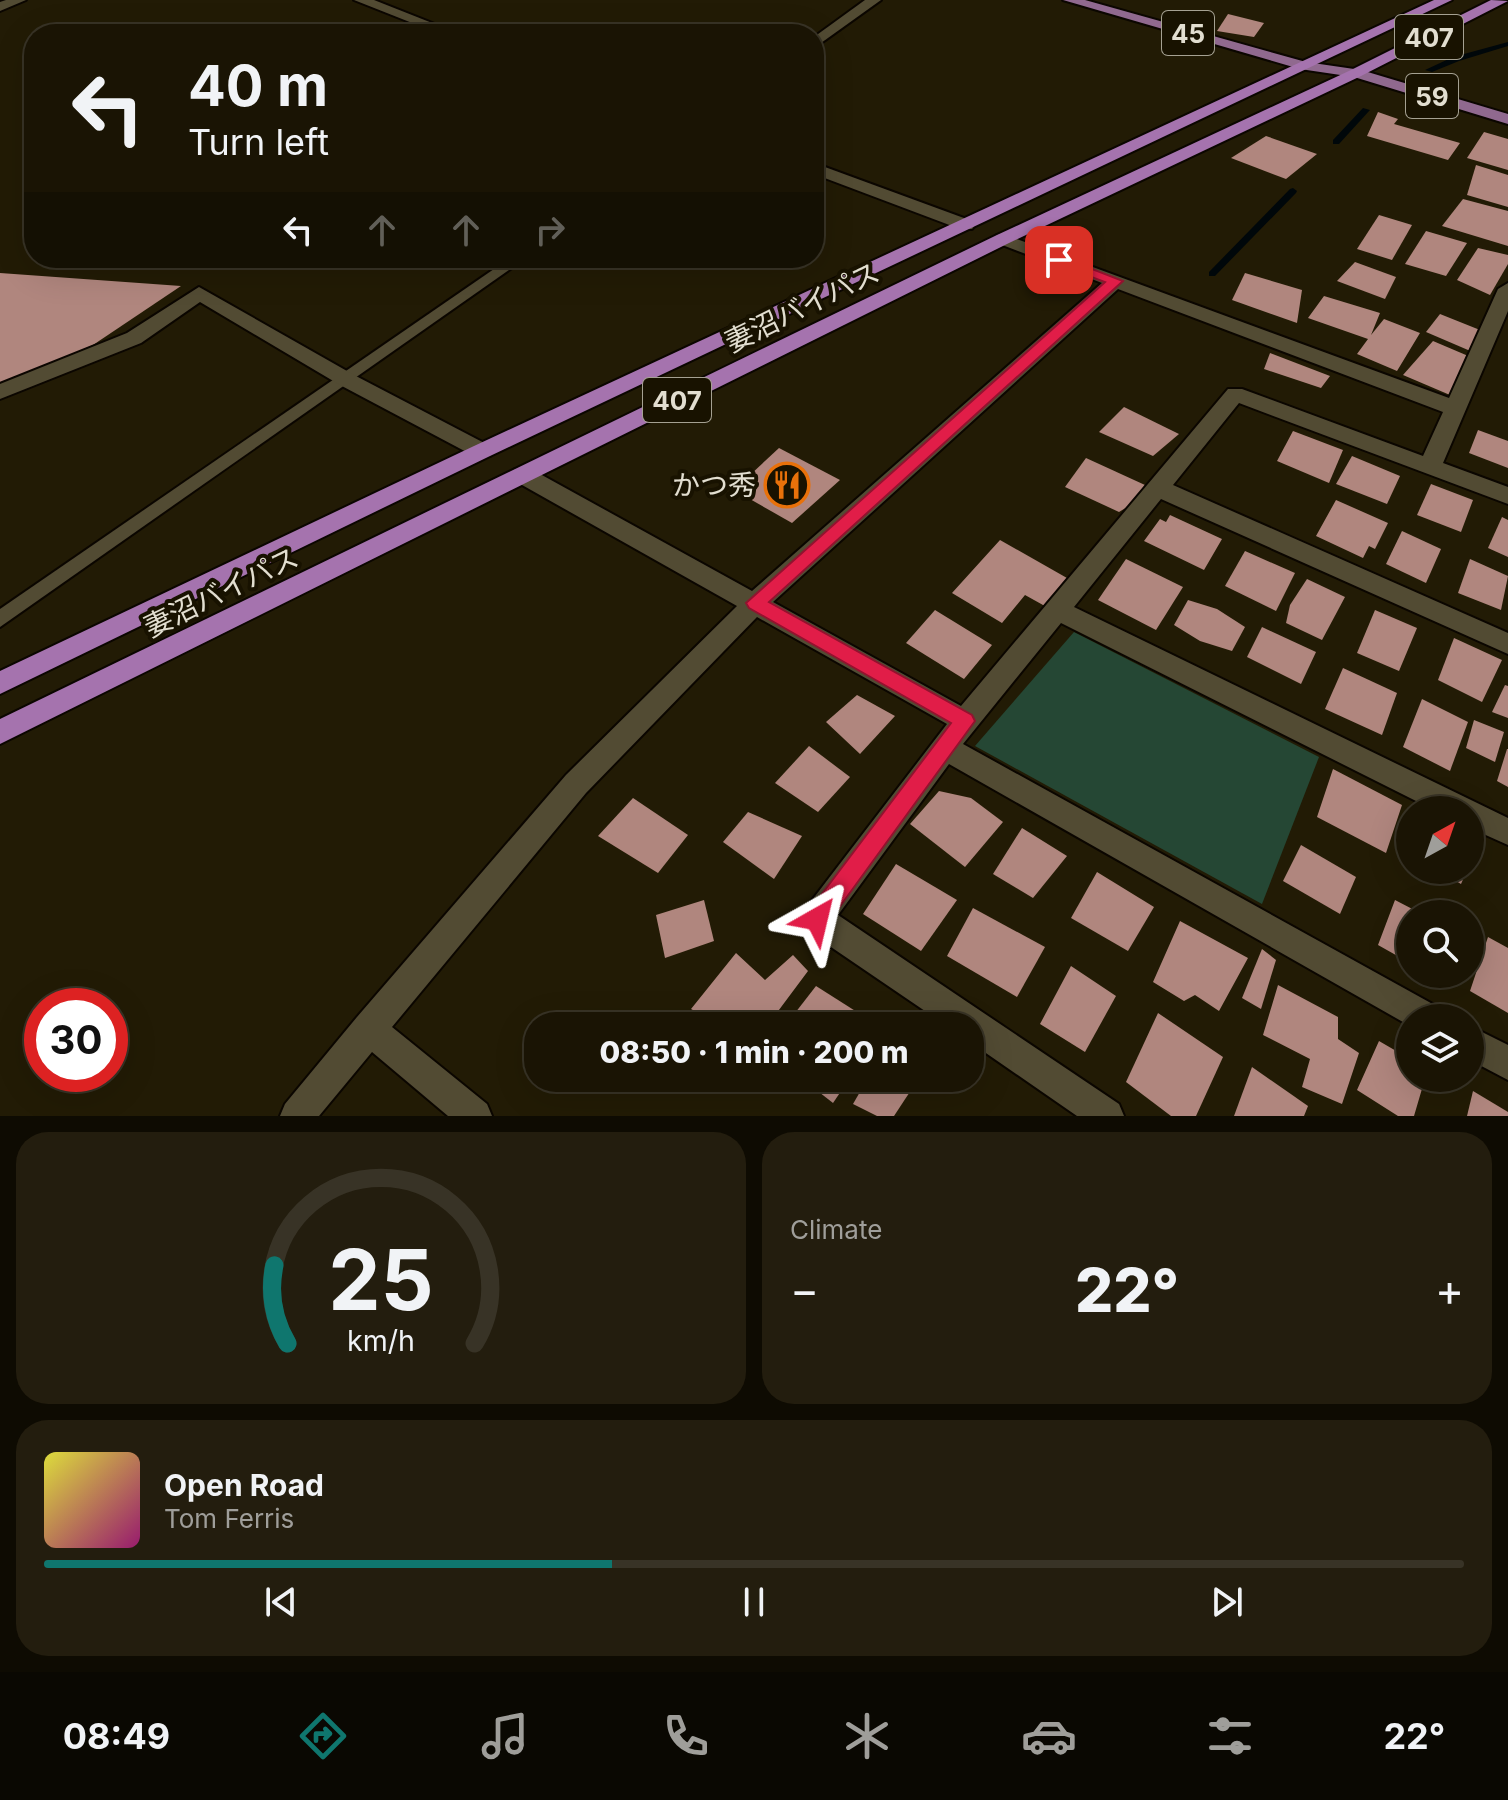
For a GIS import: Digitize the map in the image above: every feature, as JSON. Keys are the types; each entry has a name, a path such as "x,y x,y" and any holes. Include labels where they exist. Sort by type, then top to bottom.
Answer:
{"highway":[{"name":"妻沼バイパス","path":"0,732 1003,239 1356,73 1502,0"},
{"name":"妻沼バイパス","path":"0,683 482,451 1305,66 1436,1"}],"main road":[{"name":"45","path":"1070,0 1305,66 1356,73"},
{"name":"59","path":"1356,73 1508,119"}],"street":[{"path":"0,7 19,0"},
{"path":"361,0 426,24"},
{"path":"824,37 874,0"},
{"path":"824,172 966,225"},
{"path":"1003,239 1455,408"},
{"path":"297,1116 576,784 755,603 1115,281"},
{"path":"0,392 134,338 199,293 347,380 482,451"},
{"path":"1430,466 1507,296"},
{"path":"1107,1116 817,919 965,721 1235,394 1508,496"},
{"path":"523,475 965,721"},
{"path":"1158,488 1508,644"},
{"path":"1057,610 1435,796"},
{"path":"945,748 1402,1004"},
{"path":"1484,821 1508,832"},
{"path":"368,1028 475,1116"},
{"path":"1484,1050 1508,1063"}],"lane":[{"path":"0,619 505,268"}],"green space":[{"path":"1074,632 1319,757 1262,904 975,746"}],"building":[{"path":"1228,14 1264,23 1254,37 1217,31"},
{"path":"1378,112 1398,119 1394,124 1460,143 1448,160 1367,136"},
{"path":"1484,132 1508,139 1508,170 1467,158"},
{"path":"1266,136 1317,154 1286,179 1231,158"},
{"path":"1476,165 1508,175 1508,207 1467,195"},
{"path":"1463,199 1508,211 1508,246 1442,226"},
{"path":"1379,215 1412,225 1392,260 1357,249"},
{"path":"1426,231 1467,243 1446,276 1405,264"},
{"path":"1478,248 1508,255 1508,264 1490,295 1457,280"},
{"path":"1355,262 1396,277 1385,299 1337,281"},
{"path":"0,273 181,286 93,345 0,385"},
{"path":"1245,273 1302,290 1297,323 1232,300"},
{"path":"1324,296 1380,313 1371,335 1384,319 1420,333 1397,371 1357,354 1368,339 1308,318"},
{"path":"1440,314 1485,332 1475,353 1426,332"},
{"path":"1433,341 1473,358 1450,395 1403,375"},
{"path":"1270,353 1330,376 1321,388 1264,369"},
{"path":"1124,407 1179,434 1153,456 1099,432"},
{"path":"1478,430 1508,441 1508,468 1469,453"},
{"path":"1293,431 1343,450 1329,483 1277,461"},
{"name":"かつ秀","path":"779,448 840,480 792,523 734,490"},
{"path":"1352,456 1400,476 1387,504 1336,484"},
{"path":"1086,458 1145,485 1132,504 1119,512 1065,487"},
{"path":"1431,484 1473,500 1461,532 1417,515"},
{"path":"1336,500 1388,523 1375,549 1369,546 1363,558 1316,536"},
{"path":"1170,515 1222,539 1204,570 1144,541 1160,519 1166,522"},
{"path":"1502,517 1508,520 1508,557 1488,548"},
{"path":"1402,531 1441,549 1426,583 1386,564"},
{"path":"1000,540 1074,582 1052,610 1025,595 1002,623 952,593"},
{"path":"1245,551 1295,573 1276,611 1225,586"},
{"path":"1126,559 1183,587 1156,630 1098,600"},
{"path":"1470,559 1508,576 1501,610 1458,593"},
{"path":"1307,579 1345,597 1322,640 1286,623 1290,605"},
{"path":"1188,600 1217,609 1245,627 1232,651 1200,641 1174,625"},
{"path":"935,610 992,645 964,679 906,643"},
{"path":"1375,610 1417,628 1399,671 1357,653"},
{"path":"1262,627 1316,652 1301,684 1247,657"},
{"path":"1454,638 1502,660 1482,702 1438,680"},
{"path":"1343,668 1397,693 1382,735 1325,709"},
{"path":"1505,685 1508,686 1508,718 1492,712"},
{"path":"857,695 895,716 860,754 826,722"},
{"path":"1422,699 1468,722 1450,771 1403,747"},
{"path":"1474,720 1504,732 1495,762 1466,748"},
{"path":"809,746 850,777 818,812 775,783"},
{"path":"1508,749 1508,787 1497,781"},
{"path":"1333,769 1396,802 1396,823 1386,853 1317,817"},
{"path":"939,791 971,798 1003,822 965,867 910,824"},
{"path":"633,798 688,835 658,873 598,836"},
{"path":"748,812 802,836 774,879 723,842"},
{"path":"1022,828 1067,856 1033,898 993,874"},
{"path":"1301,845 1356,877 1340,914 1283,881"},
{"path":"896,864 957,900 921,951 863,914"},
{"path":"1097,872 1154,907 1128,951 1071,918"},
{"path":"704,900 714,941 665,958 656,915"},
{"path":"1395,900 1396,955 1378,945"},
{"path":"973,908 1045,947 1017,997 947,956"},
{"path":"1180,921 1248,958 1219,1011 1195,995 1184,1001 1153,982"},
{"path":"1488,937 1508,948 1508,1013 1470,991 1471,988 1484,988 1484,949"},
{"path":"1262,949 1276,960 1261,1009 1242,998"},
{"path":"736,953 765,980 793,955 808,971 777,1012 696,1012 691,1009"},
{"path":"1071,966 1116,996 1085,1052 1040,1024"},
{"path":"1278,985 1338,1017 1338,1039 1359,1053 1342,1104 1302,1087 1310,1059 1263,1035"},
{"path":"816,986 857,1012 796,1012"},
{"path":"1158,1013 1223,1057 1196,1116 1171,1116 1126,1082"},
{"path":"1379,1041 1396,1051 1396,1092 1421,1092 1414,1116 1398,1116 1357,1090"},
{"path":"1252,1067 1308,1106 1304,1116 1234,1116"},
{"path":"819,1092 840,1092 833,1103"},
{"path":"860,1092 910,1092 894,1116 877,1116 853,1104"},
{"path":"1473,1092 1508,1112 1508,1116 1467,1116"}],"waterway":[{"path":"1429,70 1508,44"},
{"path":"1336,142 1366,110"},
{"path":"1212,274 1293,191"}],"place":[{"name":"かつ秀","path":"787,485"}],"route":[{"path":"817,919 965,721 755,603 1115,281 1059,260"}]}
